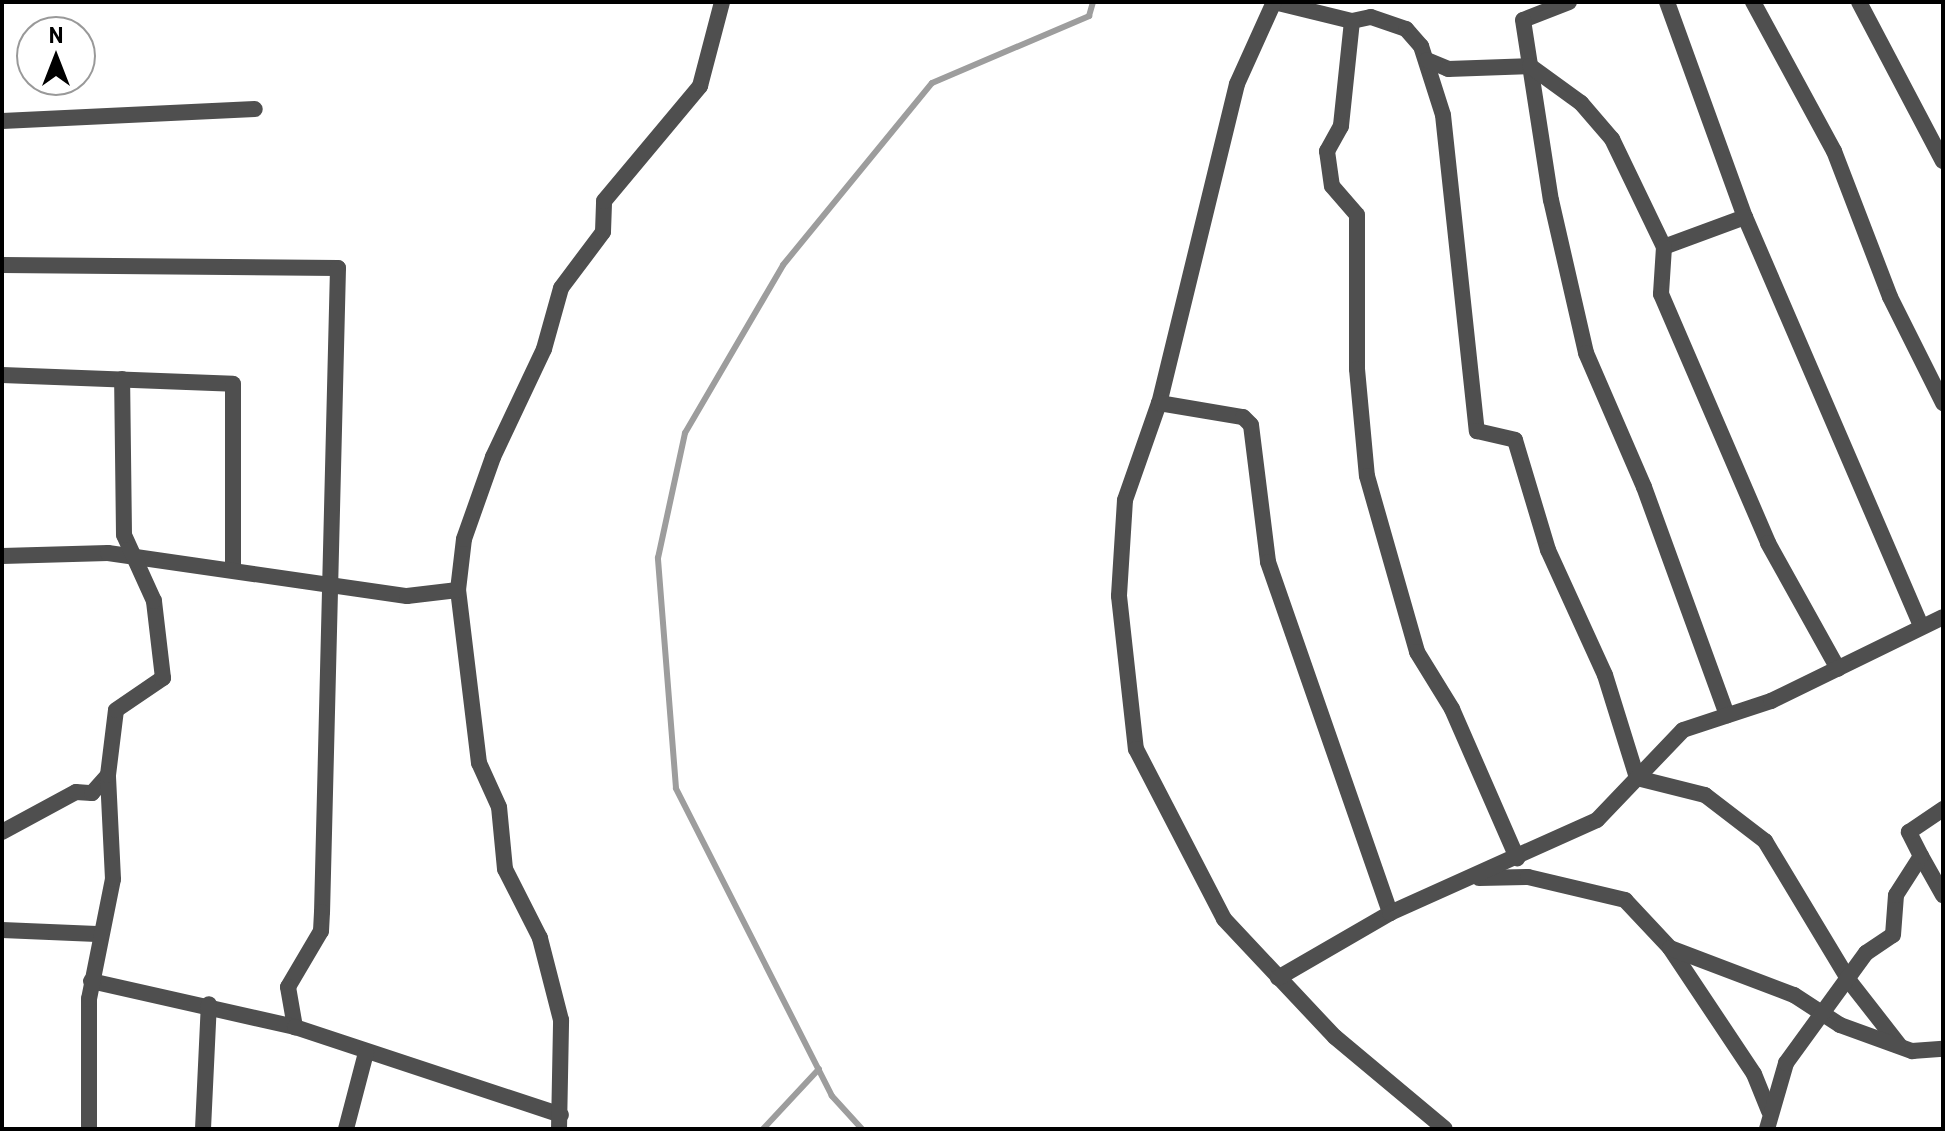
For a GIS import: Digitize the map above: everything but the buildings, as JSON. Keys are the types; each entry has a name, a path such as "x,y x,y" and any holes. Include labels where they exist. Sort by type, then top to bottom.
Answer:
{"street":[{"path":"91,981 209,1004 295,1027 560,1122 561,1020 540,938 505,869 499,807 479,763 458,590 476,497 544,349 561,288 603,232 604,201 700,86 722,2"},
{"path":"1445,1129 1335,1037 1224,919 1136,749 1119,596 1122,534 1129,484 1159,403 1237,84 1274,2 1352,21 1371,17 1406,29 1427,60 1443,115 1477,431 1515,440 1548,550 1605,675 1637,778"},
{"path":"1569,2 1523,20 1586,353 1644,487 1727,715"},
{"path":"1667,2 1745,217 1921,625"},
{"path":"1753,2 1834,151 1877,269 1943,403"},
{"path":"1859,2 1943,161"},
{"path":"1352,21 1341,126 1327,160 1332,186 1357,215 1357,369 1367,476 1417,652 1452,709 1517,858"},
{"path":"1427,60 1448,69 1530,66 1597,118 1664,247 1661,294 1691,375 1768,543 1838,669"},
{"path":"2,121 255,109"},
{"path":"1664,247 1745,217"},
{"path":"2,265 338,268 326,582 321,931 288,987 295,1027"},
{"path":"2,375 233,384 233,570"},
{"path":"89,1129 91,981 97,934 113,879 108,775 116,710 163,678 154,601 124,535 122,379"},
{"path":"1159,403 1243,417 1251,425 1268,562 1390,913"},
{"path":"2,556 133,557 326,582 407,596 458,590"},
{"path":"1278,978 1390,913 1597,820 1683,730 1838,669 1921,625 1943,617"},
{"path":"2,832 76,792 92,793 108,775"},
{"path":"1637,778 1705,795 1765,841 1850,982 1900,1046"},
{"path":"1943,809 1909,832 1943,895"},
{"path":"1767,1129 1769,1111 1786,1063 1850,982 1866,953 1893,935 1896,895 1921,856"},
{"path":"1471,878 1528,877 1614,895 1670,948 1754,1074 1769,1111"},
{"path":"2,930 97,934"},
{"path":"1670,948 1900,1046 1943,1049"},
{"path":"203,1129 209,1004"},
{"path":"346,1129 366,1053"}],"waterway":[{"path":"862,1129 832,1096 676,788 658,558 685,433 783,265 932,83 1089,16 1093,2"},
{"path":"763,1129 819,1069"}]}
